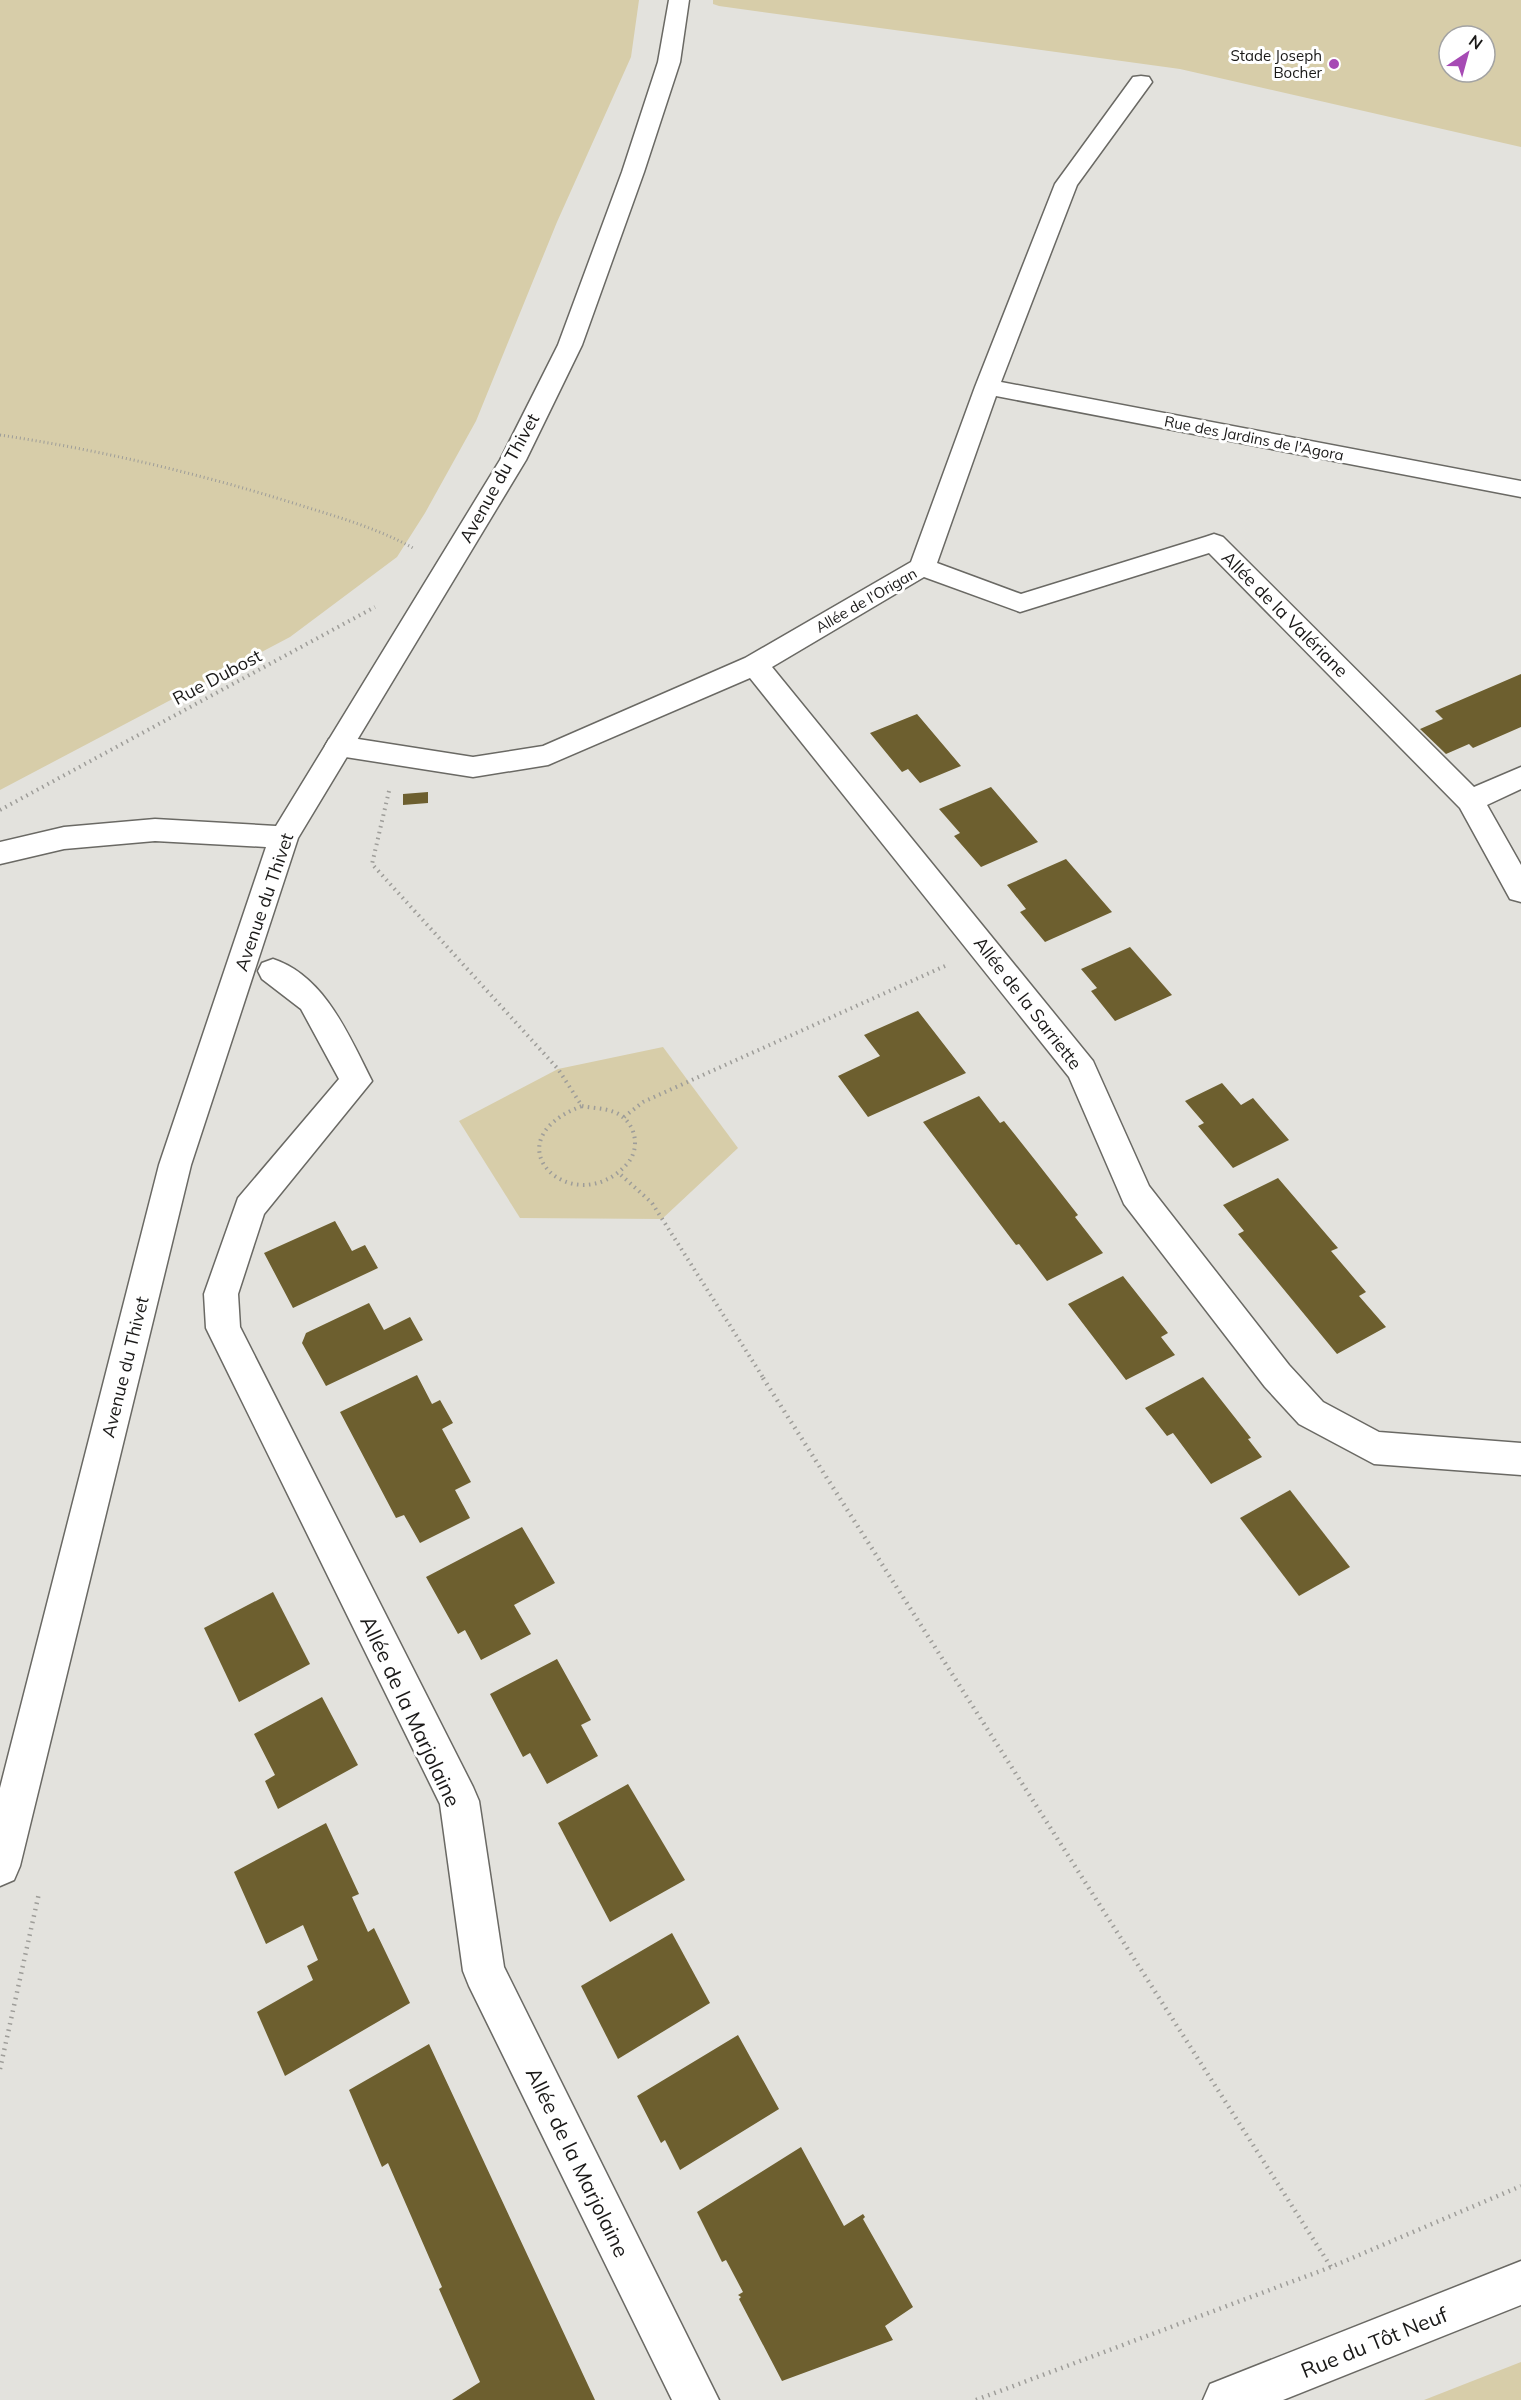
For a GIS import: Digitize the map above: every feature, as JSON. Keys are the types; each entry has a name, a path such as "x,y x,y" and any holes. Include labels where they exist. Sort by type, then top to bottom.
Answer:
{"street":[{"name":"Avenue du Thivet","path":"0,1866 176,1165 284,837 513,460 570,345 633,172 669,62 679,0"},
{"name":"Allée de l'Origan","path":"339,746 473,767 548,755 755,665 922,567 987,387 1066,184 1141,82"},
{"name":"Rue des Jardins de l'Agora","path":"987,387 1521,489"},
{"name":"Allée de la Valériane","path":"922,567 1020,603 1214,543 1470,801 1521,891"},
{"name":"Allée de la Sarriette","path":"755,665 1082,1070 1136,1194 1277,1376 1311,1413 1374,1448 1521,1459"},
{"path":"1470,801 1521,777"},
{"path":"0,853 64,838 155,830 284,837"},
{"name":"Allée de la Marjolaine","path":"273,971 312,1002 356,1081 250,1208 220,1294 223,1328 459,1801 484,1971 696,2400"},
{"name":"Rue du Tôt Neuf","path":"1226,2400 1521,2283"}],"path":[{"path":"0,435 66,444 231,483 388,534 447,568"},
{"name":"Rue Dubost","path":"0,810 447,568"},
{"path":"397,756 372,864 558,1070 582,1106"},
{"path":"624,1117 644,1102 985,948"},
{"path":"582,1106 612,1110 624,1117 632,1127 637,1139 633,1158 621,1174 606,1182 573,1184 558,1179 547,1169 540,1157 539,1143 544,1130 560,1115 582,1106"},
{"path":"621,1174 652,1203 1331,2267"},
{"path":"976,2400 1331,2267 1521,2186"}],"shaded area":[{"path":"0,0 639,0 631,57 557,222 476,421 425,513 397,557 290,637 0,790"},
{"path":"713,0 1521,0 1521,147 1180,69 713,4"},
{"path":"663,1047 738,1148 662,1219 520,1218 459,1121 558,1069"},
{"path":"1521,2362 1521,2400 1424,2400"}],"building":[{"path":"1521,674 1521,727 1473,748 1469,744 1446,754 1420,729 1443,719 1435,711"},
{"path":"917,714 961,766 920,783 908,769 902,772 870,733"},
{"path":"991,787 1038,842 981,867 954,836 960,833 939,809"},
{"path":"428,792 428,803 403,805 403,794"},
{"path":"1066,859 1112,912 1045,942 1020,912 1026,909 1007,885"},
{"path":"1130,947 1172,995 1115,1021 1091,991 1097,988 1081,969"},
{"path":"918,1011 966,1073 868,1117 838,1076 880,1056 864,1035"},
{"path":"1222,1083 1241,1105 1253,1098 1289,1140 1233,1168 1198,1126 1204,1123 1185,1101"},
{"path":"979,1096 1000,1123 1004,1121 1035,1160 1078,1215 1075,1217 1103,1253 1047,1281 1019,1244 1016,1245 923,1122"},
{"path":"1278,1178 1338,1248 1331,1251 1366,1292 1359,1296 1386,1327 1337,1354 1238,1234 1244,1231 1223,1205"},
{"path":"335,1221 352,1251 365,1245 378,1268 293,1308 264,1253"},
{"path":"1123,1276 1168,1333 1161,1337 1175,1355 1126,1380 1068,1304"},
{"path":"369,1303 384,1330 410,1317 423,1340 326,1386 302,1343 306,1333"},
{"path":"417,1375 432,1404 440,1400 453,1423 442,1429 471,1482 455,1490 470,1518 420,1543 404,1515 396,1518 340,1412"},
{"path":"1203,1377 1251,1438 1248,1439 1262,1457 1211,1484 1173,1433 1167,1436 1145,1408"},
{"path":"1290,1490 1350,1567 1299,1596 1240,1518"},
{"path":"522,1527 555,1583 514,1605 531,1634 481,1660 465,1630 458,1634 426,1577"},
{"path":"273,1592 310,1664 239,1702 204,1628"},
{"path":"557,1659 591,1720 581,1725 598,1756 547,1784 530,1753 523,1757 490,1694"},
{"path":"322,1697 358,1765 278,1809 265,1781 275,1775 254,1734"},
{"path":"628,1784 685,1880 610,1922 558,1823"},
{"path":"326,1823 359,1894 352,1897 368,1932 374,1928 410,2003 285,2076 257,2012 313,1980 307,1966 318,1960 303,1925 266,1944 234,1872"},
{"path":"672,1933 710,2003 618,2059 581,1986"},
{"path":"738,2035 779,2109 680,2170 665,2140 661,2143 637,2096"},
{"path":"429,2044 595,2400 452,2400 480,2382 388,2163 382,2167 349,2090"},
{"path":"801,2147 844,2226 863,2214 865,2217 863,2219 913,2307 885,2326 893,2340 782,2381 739,2299 741,2297 738,2295 743,2292 726,2260 722,2262 697,2212"}],"place":[{"name":"Stade Joseph Bocher","path":"1334,64"}]}
